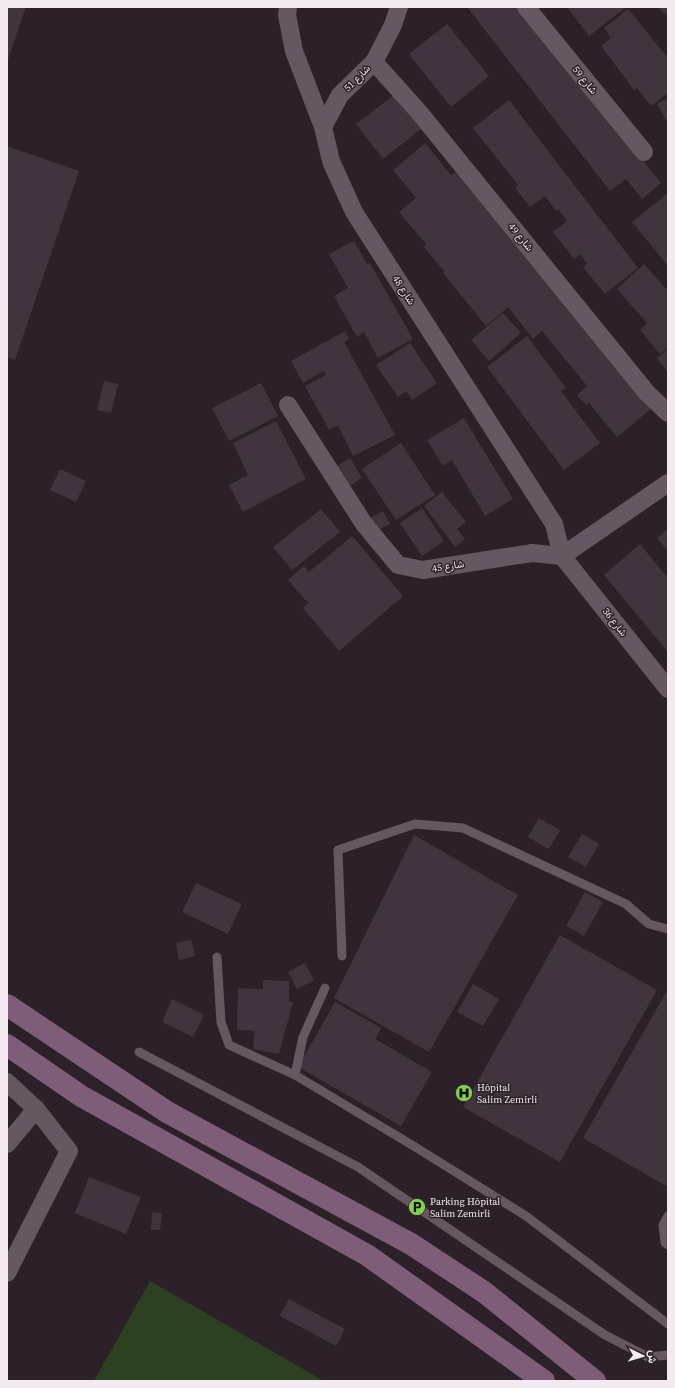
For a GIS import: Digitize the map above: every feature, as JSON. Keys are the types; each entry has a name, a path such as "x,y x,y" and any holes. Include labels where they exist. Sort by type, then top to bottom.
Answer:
{"main road":[{"path":"7,1006 167,1112 411,1244 484,1292 595,1381"},
{"path":"7,1045 81,1096 367,1255 544,1381"}],"street":[{"name":"شارع 48","path":"288,7 287,15 294,51 323,127 331,161 354,212 554,524 562,556"},
{"name":"شارع 51","path":"323,127 340,95 374,62 399,7"},
{"name":"شارع 59","path":"526,7 644,152"},
{"name":"شارع 49","path":"374,62 418,111 648,393 668,413"},
{"name":"شارع 45","path":"288,405 364,524 398,565 423,570 532,553 562,556"},
{"path":"562,556 668,483"},
{"name":"شارع 36","path":"562,556 668,689"},
{"path":"7,1082 36,1109 69,1151 7,1273"},
{"path":"7,1144 36,1109"}],"lane":[{"path":"342,956 338,850 414,824 463,828 626,904 648,924 668,929"},
{"path":"217,957 221,1022 229,1045 295,1075 412,1145 526,1216 668,1324"},
{"path":"295,1075 302,1037 326,988"},
{"path":"139,1052 358,1167 605,1335 648,1357 668,1355"},
{"path":"668,1216 663,1225 665,1243 668,1245"}],"green space":[{"path":"150,1281 324,1381 94,1381"}],"building":[{"path":"7,7 26,7 7,62"},
{"path":"467,7 523,7 661,183 642,199 626,179 610,191"},
{"path":"567,7 624,7 625,8 589,36"},
{"path":"658,7 668,7 668,17"},
{"path":"628,9 668,58 668,93 651,106 637,88 634,90 601,46 611,38 604,28"},
{"path":"447,24 489,76 451,107 409,54"},
{"path":"394,95 421,129 383,159 356,124"},
{"path":"668,98 668,124 657,104"},
{"path":"509,100 638,268 605,294 583,267 587,264 580,254 574,259 553,232 567,221 558,209 556,211 545,196 530,207 515,188 518,185 473,128"},
{"path":"425,143 451,175 457,171 653,407 617,437 589,403 586,405 577,395 587,386 542,331 533,339 508,307 486,326 443,273 445,272 424,247 426,244 399,212 416,198 393,170"},
{"path":"7,146 79,171 15,360 7,357"},
{"path":"668,193 668,266 632,222"},
{"path":"354,241 367,264 370,263 413,339 378,358 364,332 357,337 334,296 348,288 329,254"},
{"path":"644,264 668,291 668,347 660,354 640,330 647,323 617,289"},
{"path":"503,313 521,333 489,361 471,340"},
{"path":"345,331 349,339 344,342 395,435 353,456 338,425 329,430 305,386 326,375 324,371 303,383 291,361"},
{"path":"527,336 566,388 561,391 600,443 564,470 487,367"},
{"path":"410,343 437,383 412,400 406,391 398,397 376,365"},
{"path":"668,349 668,372 657,358"},
{"path":"104,381 118,384 111,413 97,410"},
{"path":"261,383 278,416 229,441 212,408"},
{"path":"464,418 513,499 485,516 452,460 443,466 427,440"},
{"path":"276,421 306,479 243,512 229,485 248,475 233,443"},
{"path":"401,443 435,495 396,520 362,469"},
{"path":"350,458 362,478 346,488 334,468"},
{"path":"60,469 86,481 76,502 50,490"},
{"path":"442,492 466,522 457,529 465,539 455,547 424,506"},
{"path":"422,508 444,541 422,556 400,523"},
{"path":"321,509 340,532 292,570 273,547"},
{"path":"383,511 390,524 375,532 368,519"},
{"path":"668,529 668,551 657,538"},
{"path":"352,536 403,596 339,651 303,608 308,603 288,580 304,566 309,572"},
{"path":"640,544 668,578 668,652 604,575"},
{"path":"539,818 560,830 549,849 528,837"},
{"path":"582,834 599,844 586,867 568,857"},
{"path":"414,835 518,895 429,1052 334,998"},
{"path":"196,883 242,904 228,934 182,912"},
{"path":"585,892 603,902 584,936 566,926"},
{"path":"560,935 657,990 560,1162 463,1107"},
{"path":"191,940 195,956 179,960 176,943"},
{"path":"305,963 314,980 297,989 288,972"},
{"path":"263,980 289,981 289,1002 293,1002 279,1054 253,1049 255,1031 237,1030 238,988 263,989"},
{"path":"473,984 499,999 483,1026 457,1012"},
{"path":"668,989 668,1187 583,1138"},
{"path":"172,999 204,1015 193,1037 162,1022"},
{"path":"335,1002 381,1028 375,1039 432,1072 401,1126 298,1067"},
{"path":"89,1177 141,1197 126,1234 75,1213"},
{"path":"152,1212 162,1213 160,1230 151,1230"},
{"path":"289,1299 345,1329 336,1346 280,1316"}],"place":[{"name":"Hôpital Salim Zemirli","path":"464,1093"},
{"name":"Parking Hôpital Salim Zemirli","path":"417,1207"}]}
